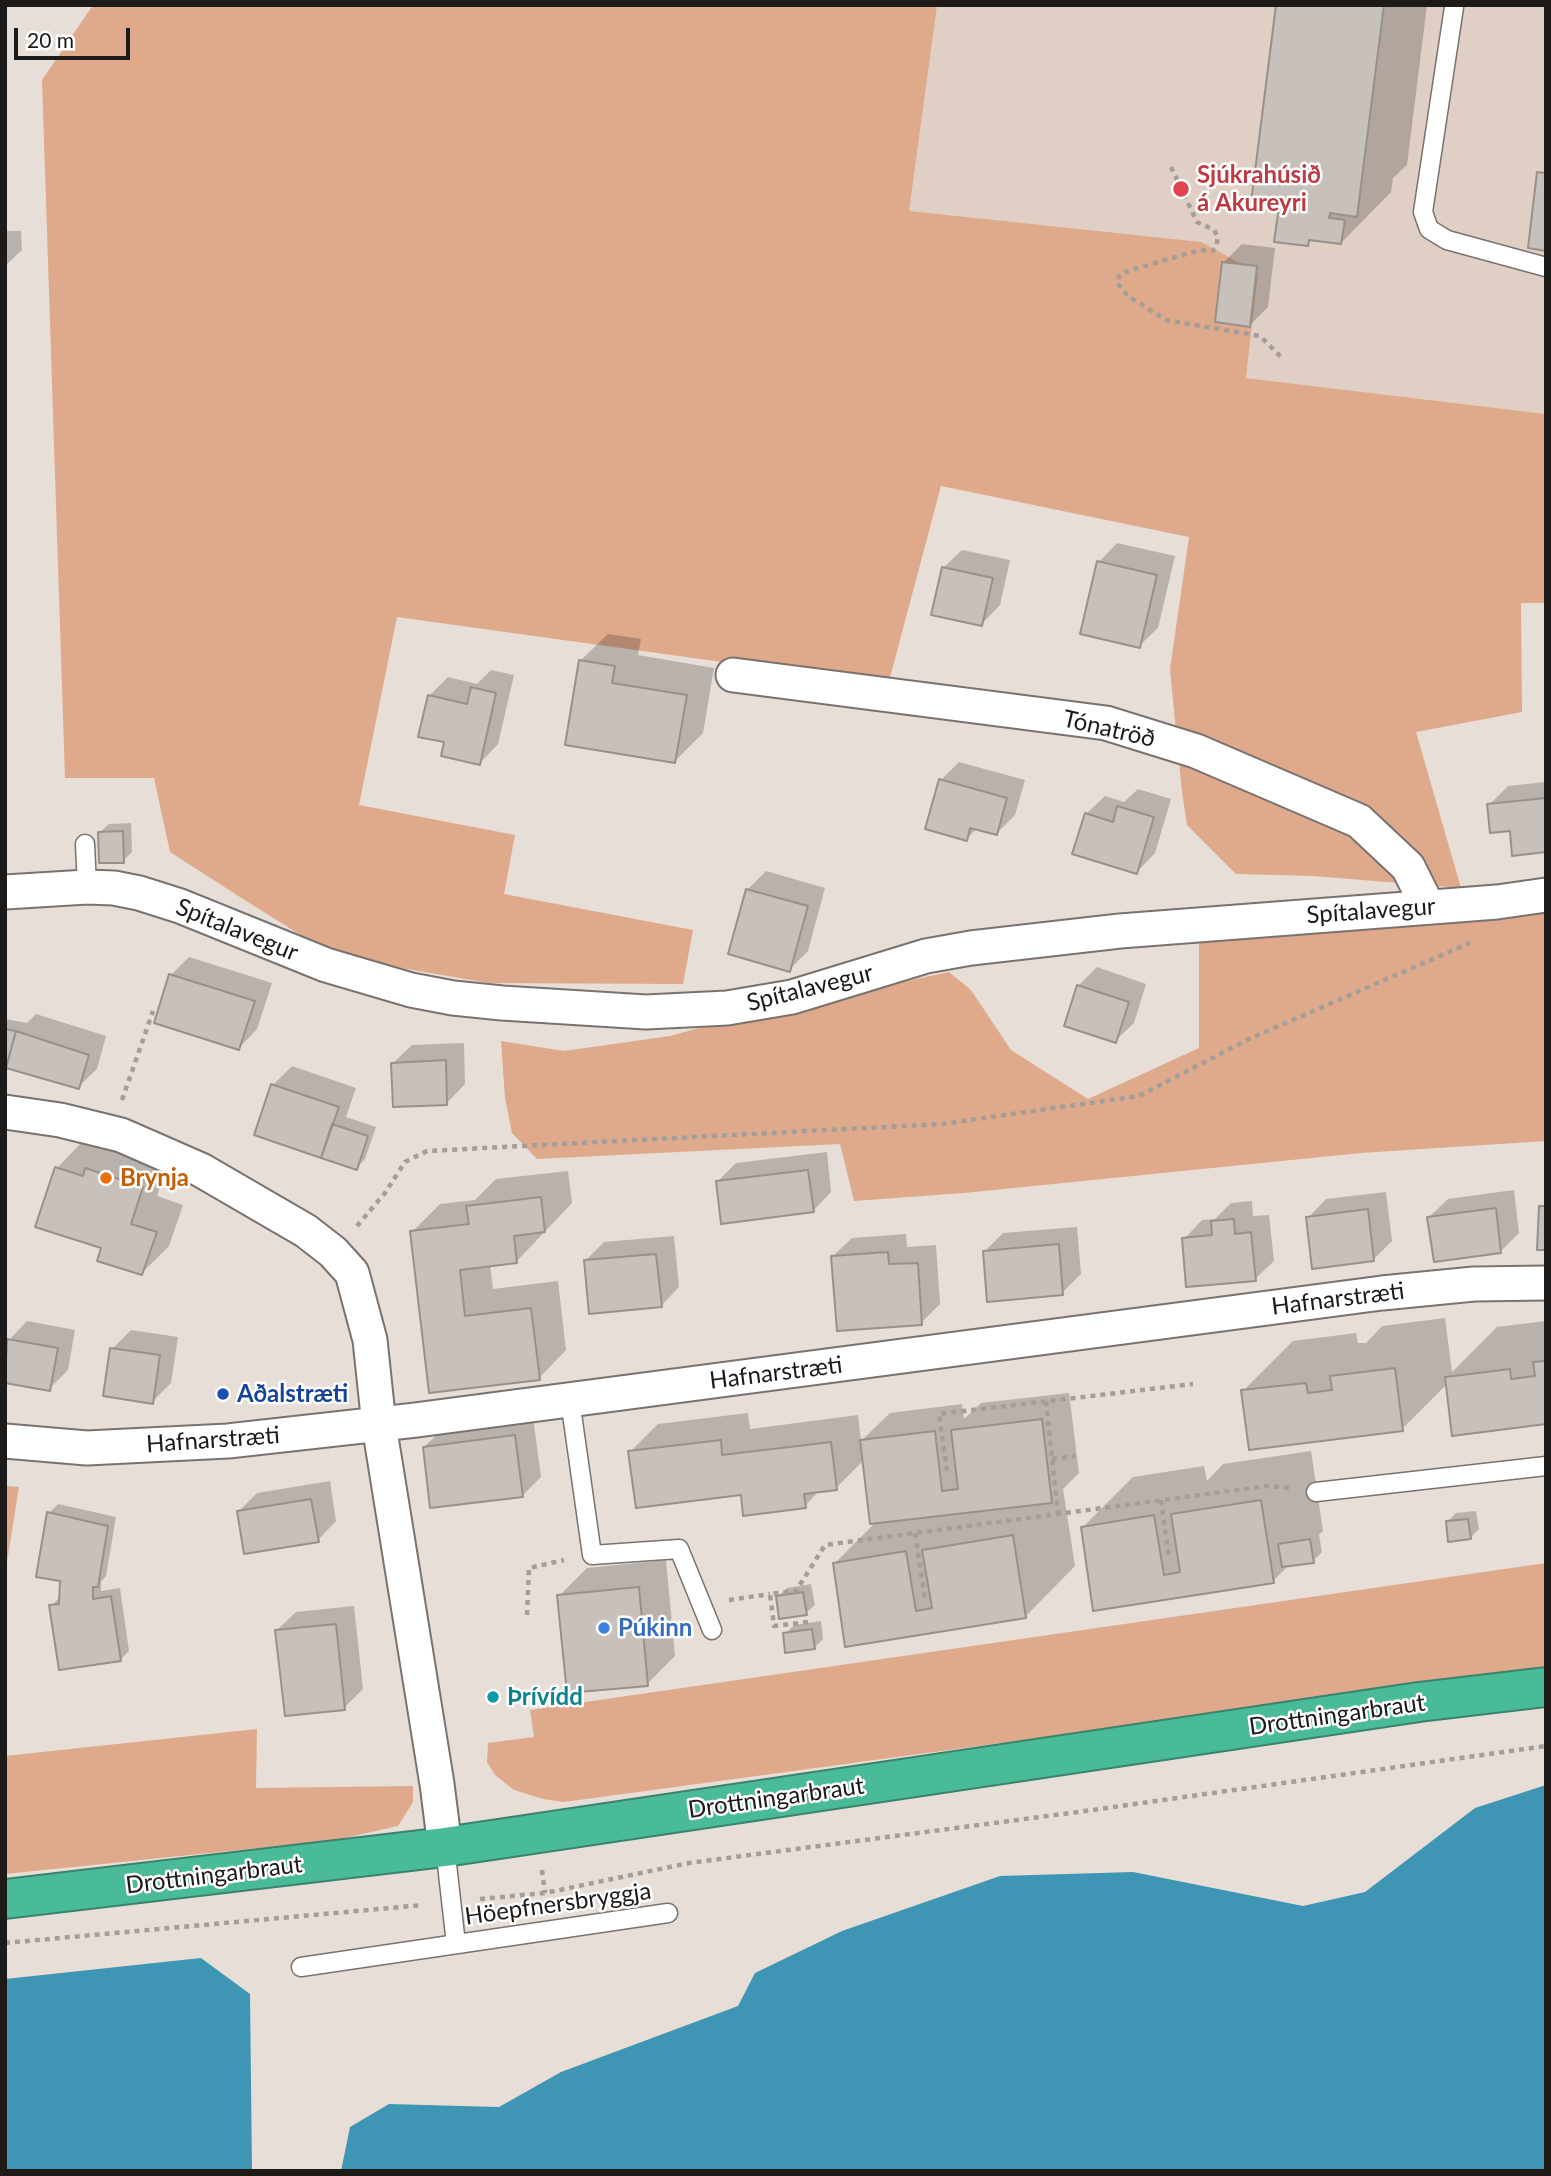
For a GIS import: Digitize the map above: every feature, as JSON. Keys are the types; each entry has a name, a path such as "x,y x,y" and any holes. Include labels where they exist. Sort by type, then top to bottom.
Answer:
{"highway":[{"name":"Drottningarbraut","path":"5,1899 444,1847 1392,1706 1546,1687"}],"street":[{"name":"Tónatröð","path":"733,675 1105,723 1196,751 1359,821 1408,867 1428,907"},
{"name":"Spítalavegur","path":"5,892 114,888 180,906 326,965 411,990 502,1003 646,1012 727,1008 792,997 926,956 971,948 1133,930 1497,902 1546,895"},
{"path":"5,1112 60,1120 121,1135 201,1170 306,1231 333,1252 352,1273 370,1340 379,1425 435,1772 444,1847"},
{"name":"Hafnarstræti","path":"5,1441 87,1448 217,1442 379,1425 1382,1293 1474,1284 1546,1283"}],"lane":[{"path":"1454,7 1423,212 1429,229 1447,240 1546,267"},
{"path":"85,844 87,887"},
{"path":"570,1400 592,1555 679,1549 712,1630"},
{"path":"1316,1492 1546,1466"},
{"name":"Höepfnersbryggja","path":"444,1847 456,1944"},
{"name":"Höepfnersbryggja","path":"301,1967 667,1913"}],"path":[{"path":"1171,167 1197,222 1214,230 1218,237 1216,248 1212,251 1200,250 1120,274 1117,284 1128,296 1166,320 1260,337 1282,358"},
{"path":"333,1252 385,1193 405,1162 427,1151 942,1124 1139,1096 1251,1038 1482,938"},
{"path":"119,1111 153,1011"},
{"path":"947,1471 939,1414 1193,1384"},
{"path":"1046,1401 1058,1514"},
{"path":"1052,1459 1075,1456"},
{"path":"701,1604 796,1591 825,1545 1268,1486 1316,1492"},
{"path":"1160,1500 1168,1558"},
{"path":"915,1533 925,1598"},
{"path":"527,1615 529,1568 592,1555"},
{"path":"770,1594 774,1626 808,1622"},
{"path":"5,1943 545,1893 689,1863 1546,1746"}],"shaded area":[{"path":"93,5 937,5 909,211 1201,242 1258,273 1246,378 1546,414 1546,603 1521,603 1522,712 1416,732 1461,888 1313,876 1236,874 1187,825 1182,792 1170,669 1189,537 941,486 888,685 397,617 359,805 515,835 504,894 693,930 683,984 489,983 336,957 170,852 154,778 65,778 42,80"},
{"name":"Sjúkrahúsið á Akureyri","path":"595,5 1546,5 1546,414 1246,378 1258,273 908,211"},
{"path":"1546,907 1546,1141 1361,1153 964,1193 854,1201 840,1144 537,1159 512,1133 505,1098 501,1041 564,1051 670,1036 732,1019 949,972 971,990 1011,1050 1088,1099 1199,1048 1199,936"},
{"path":"5,1486 19,1487 5,1575"},
{"path":"1546,1563 1546,1666 564,1802 514,1790 495,1775 487,1762 488,1743 534,1737 530,1710"},
{"path":"257,1729 256,1788 413,1786 413,1802 398,1826 336,1840 5,1874 5,1756"}],"water":[{"path":"1546,1785 1546,2171 341,2171 350,2127 389,2104 499,2107 561,2072 738,2006 755,1973 842,1931 1000,1876 1133,1872 1303,1906 1365,1892 1475,1808"},
{"path":"201,1958 250,1994 252,2171 5,2171 5,1979"}],"building":[{"path":"1276,5 1384,5 1357,217 1330,213 1329,218 1345,220 1341,244 1309,240 1308,246 1274,242 1279,207 1251,203"},
{"path":"1537,172 1546,173 1546,251 1528,248"},
{"path":"1222,262 1257,266 1250,327 1215,322"},
{"path":"1097,561 1157,575 1140,648 1080,634"},
{"path":"942,567 993,578 982,626 931,615"},
{"path":"579,660 615,666 612,683 687,695 675,763 565,745"},
{"path":"471,687 496,693 480,765 441,756 444,742 418,737 428,695 467,704"},
{"path":"939,779 1007,798 997,835 970,828 967,841 925,829"},
{"path":"1546,798 1546,852 1512,856 1510,831 1490,833 1487,804"},
{"path":"1117,806 1154,817 1137,874 1072,854 1085,813 1113,822"},
{"path":"123,831 124,863 99,863 98,832"},
{"path":"746,889 808,906 790,972 728,954"},
{"path":"169,974 255,1001 239,1050 154,1023"},
{"path":"1077,985 1129,1002 1116,1043 1064,1026"},
{"path":"5,1029 16,1031 7,1064 5,1064"},
{"path":"16,1031 89,1055 79,1089 6,1068"},
{"path":"446,1060 447,1105 393,1107 391,1063"},
{"path":"271,1084 339,1107 321,1158 254,1135"},
{"path":"332,1124 368,1136 357,1170 321,1158"},
{"path":"55,1167 83,1176 85,1168 143,1187 131,1224 157,1232 142,1275 97,1261 101,1248 35,1227"},
{"path":"808,1170 814,1212 721,1224 716,1181"},
{"path":"541,1197 545,1232 514,1236 517,1263 460,1270 465,1316 531,1308 540,1380 429,1393 410,1231 469,1224 466,1206"},
{"path":"1539,1206 1546,1206 1546,1250 1537,1250"},
{"path":"1496,1208 1501,1253 1434,1262 1427,1217"},
{"path":"1368,1209 1374,1261 1312,1269 1306,1217"},
{"path":"1234,1219 1235,1234 1251,1232 1256,1281 1186,1287 1182,1238 1212,1235 1211,1221"},
{"path":"1059,1244 1063,1295 987,1302 983,1251"},
{"path":"888,1252 889,1264 918,1263 922,1325 837,1331 831,1256"},
{"path":"656,1254 662,1307 589,1314 584,1260"},
{"path":"7,1339 58,1348 50,1391 5,1383"},
{"path":"110,1348 160,1355 153,1404 103,1396"},
{"path":"1546,1361 1546,1424 1452,1436 1445,1377 1510,1369 1511,1379 1535,1376 1533,1362"},
{"path":"1395,1368 1403,1431 1249,1450 1241,1390 1306,1383 1308,1393 1332,1390 1330,1376"},
{"path":"1042,1419 1052,1503 870,1524 860,1440 935,1431 942,1491 958,1489 951,1430"},
{"path":"515,1435 523,1497 430,1508 423,1447"},
{"path":"721,1440 722,1455 831,1442 837,1490 804,1494 806,1508 743,1516 741,1495 636,1508 628,1451"},
{"path":"311,1499 319,1542 244,1554 237,1511"},
{"path":"1261,1500 1274,1583 1093,1611 1081,1527 1154,1515 1164,1575 1180,1572 1171,1514"},
{"path":"47,1512 108,1526 98,1587 93,1587 93,1599 111,1596 121,1661 59,1670 49,1605 59,1604 60,1581 36,1577"},
{"path":"1468,1519 1471,1539 1448,1542 1446,1521"},
{"path":"1013,1535 1026,1618 845,1647 833,1563 906,1551 916,1611 932,1608 922,1550"},
{"path":"1310,1539 1314,1563 1282,1567 1278,1544"},
{"path":"639,1587 648,1686 567,1693 557,1595"},
{"path":"803,1592 807,1615 779,1619 776,1596"},
{"path":"336,1624 345,1710 285,1716 275,1630"},
{"path":"812,1629 815,1649 785,1653 783,1633"}],"place":[{"name":"Sjúkrahúsið á Akureyri","path":"1181,189"},
{"name":"Brynja","path":"106,1178"},
{"name":"Aðalstræti","path":"223,1394"},
{"name":"Púkinn","path":"604,1628"},
{"name":"Þrívídd","path":"493,1697"}]}
